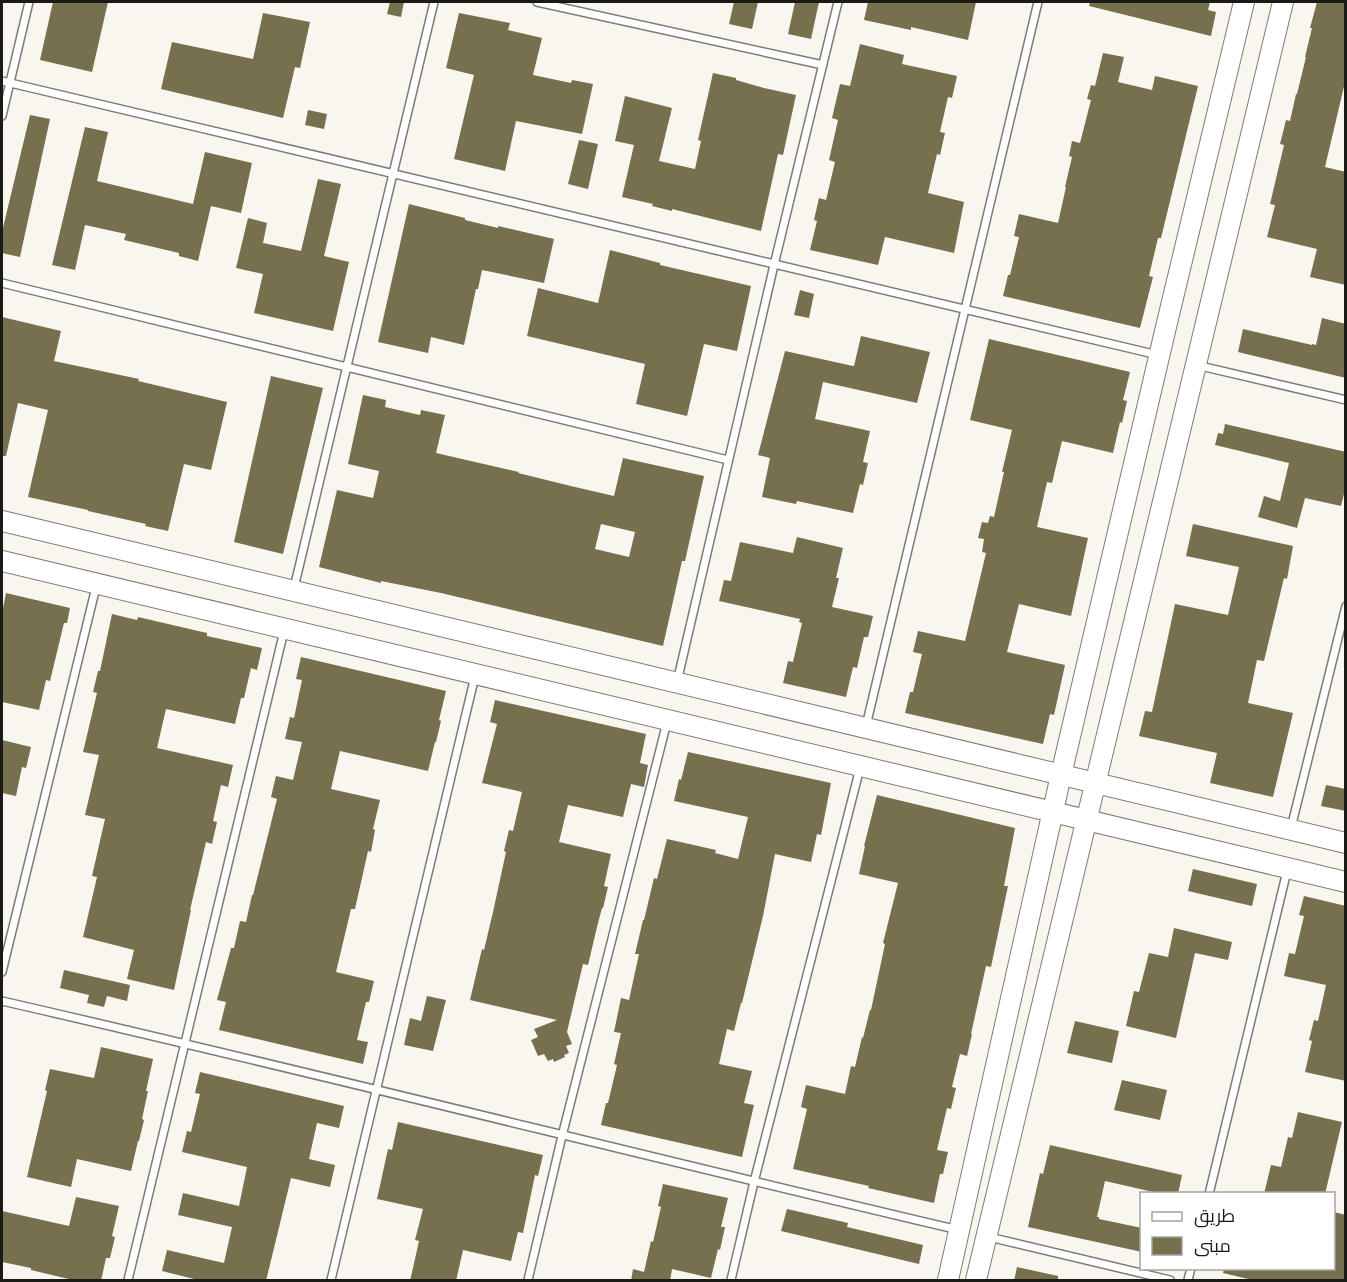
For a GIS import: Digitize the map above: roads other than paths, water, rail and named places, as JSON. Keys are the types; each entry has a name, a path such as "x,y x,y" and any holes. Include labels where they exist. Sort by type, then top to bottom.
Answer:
{"street":[{"path":"948,1281 1061,775 1244,2"},
{"path":"976,1281 1283,2"},
{"path":"2,521 1346,843"},
{"path":"2,561 1346,882"}],"lane":[{"path":"2,116 5,82 29,2"},
{"path":"293,591 434,2"},
{"path":"537,2 823,64"},
{"path":"676,683 838,2"},
{"path":"865,728 1038,2"},
{"path":"5,82 1160,356"},
{"path":"2,283 728,460"},
{"path":"1196,365 1346,400"},
{"path":"2,972 96,584"},
{"path":"1290,830 1346,606"},
{"path":"128,1281 284,628"},
{"path":"331,1281 475,674"},
{"path":"528,1281 562,1136 667,720"},
{"path":"731,1281 860,766"},
{"path":"1209,1192 1288,868"},
{"path":"2,1001 960,1230"},
{"path":"986,1236 1170,1281"}]}
